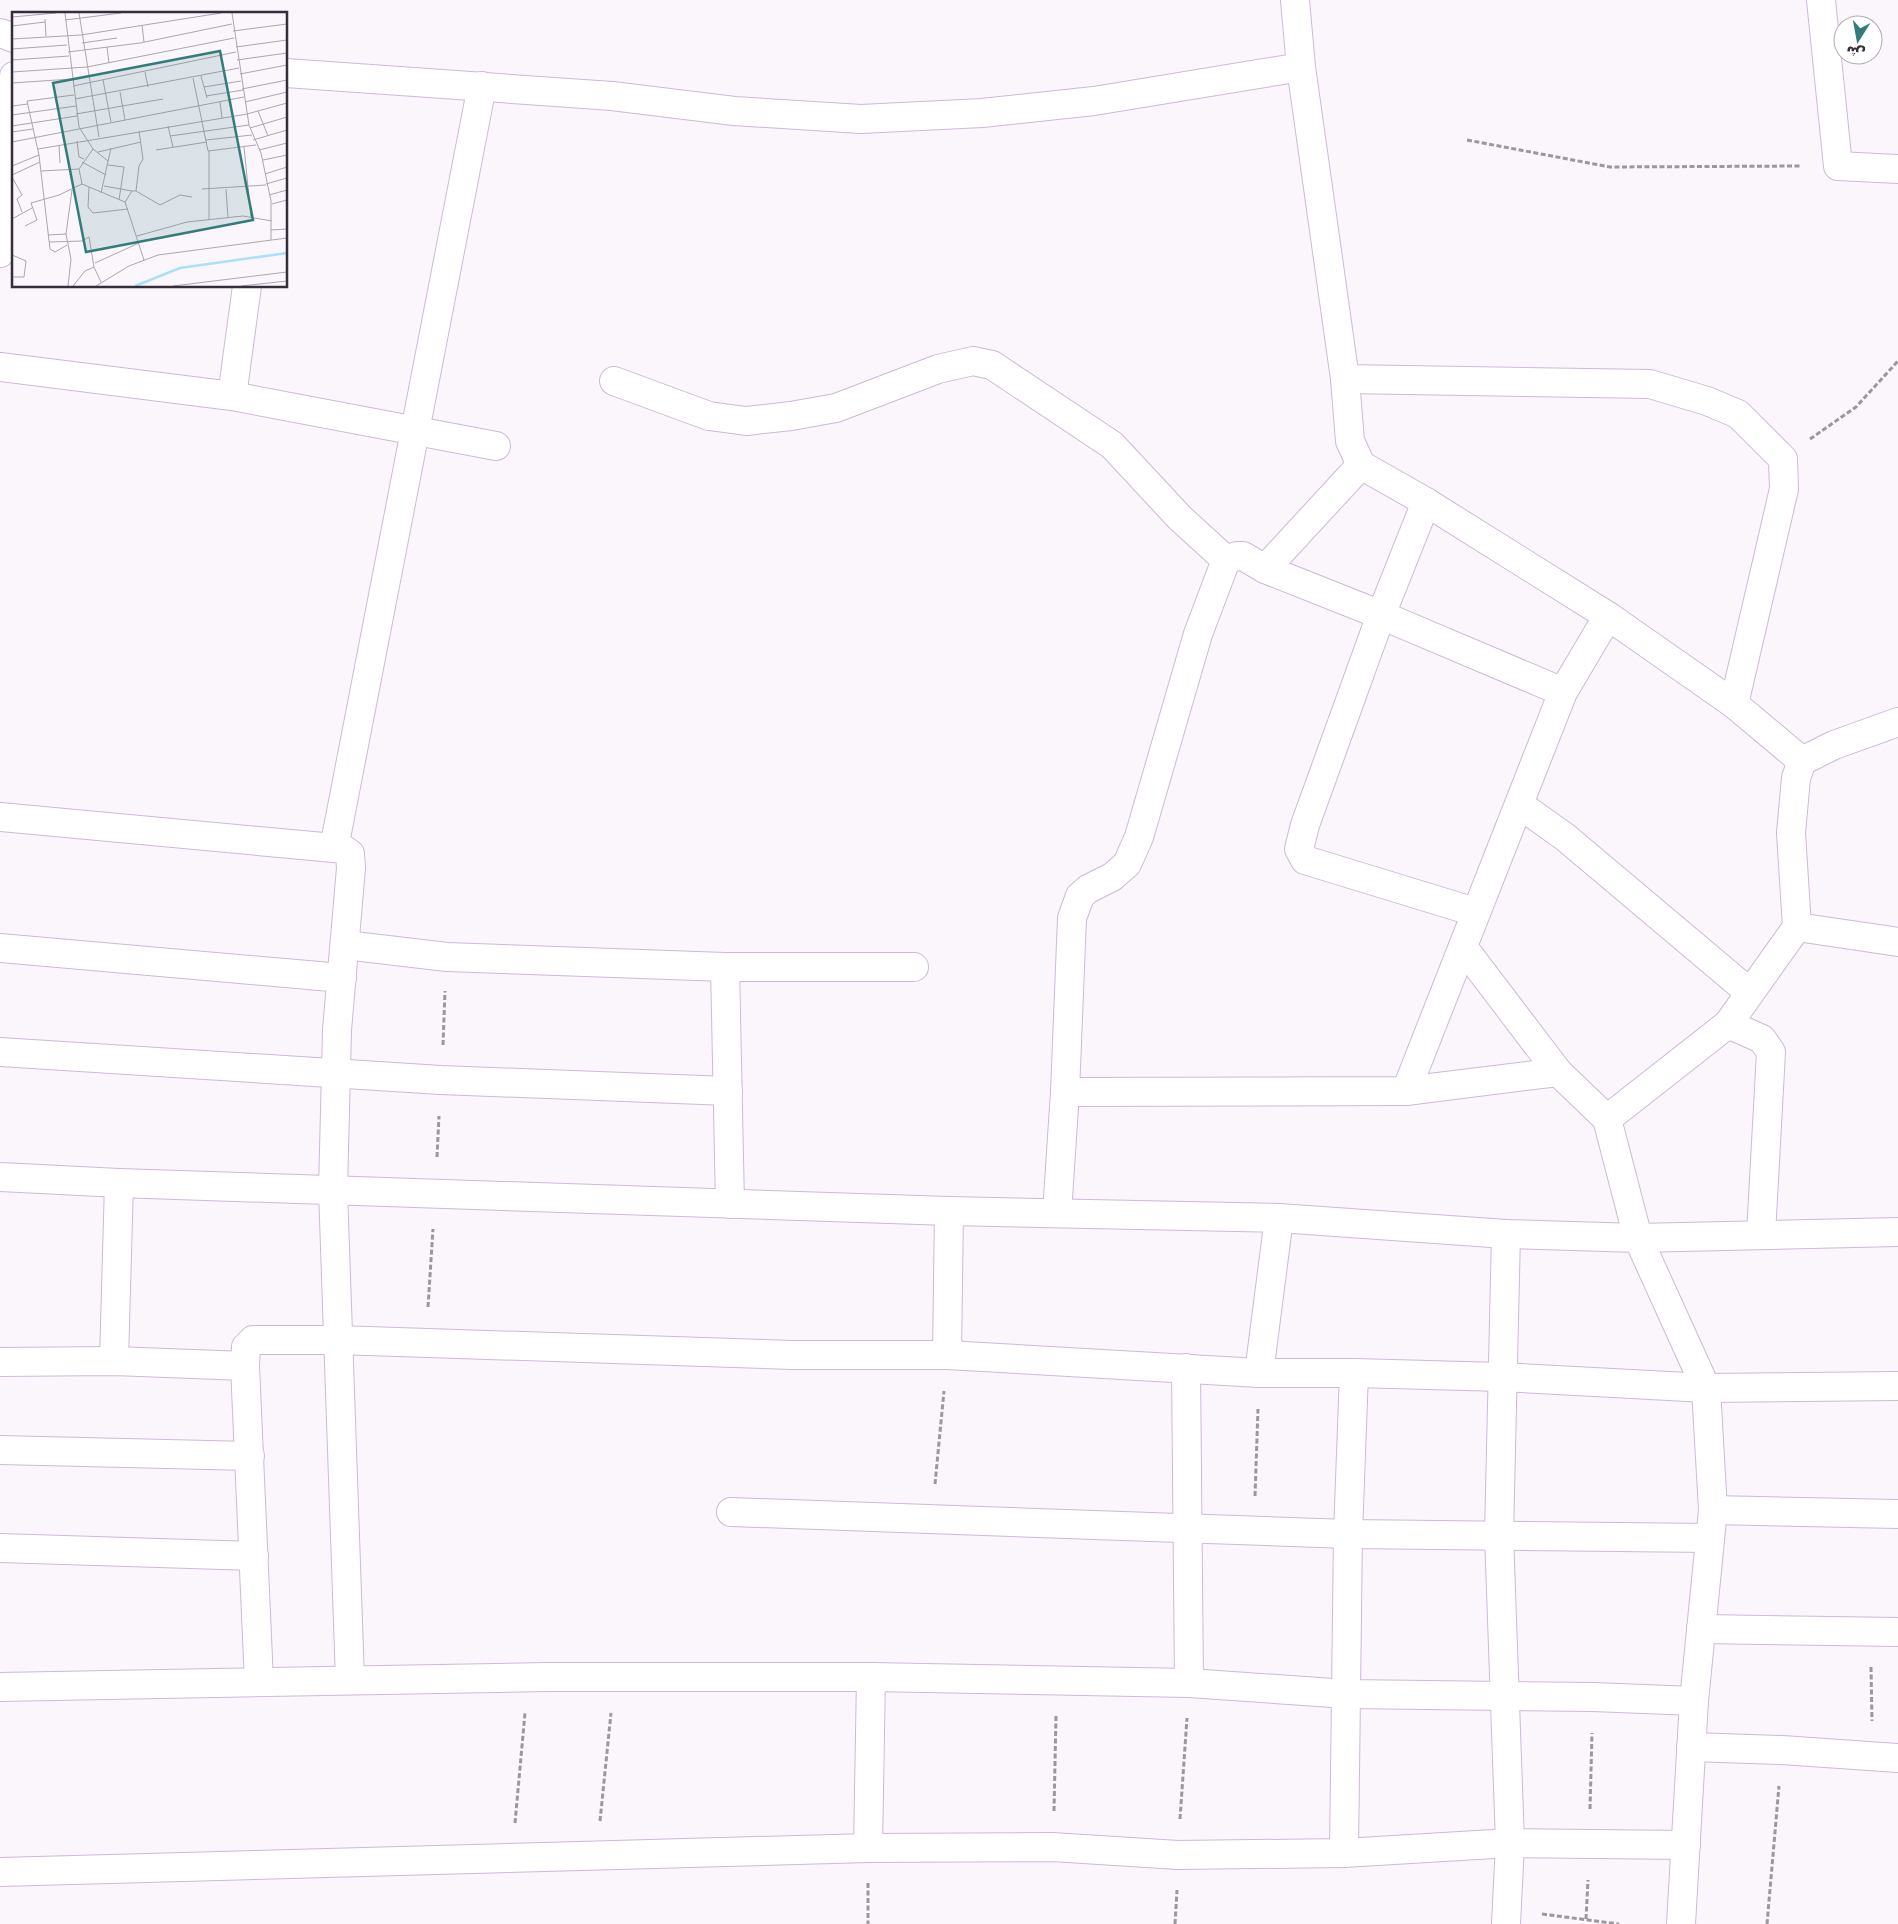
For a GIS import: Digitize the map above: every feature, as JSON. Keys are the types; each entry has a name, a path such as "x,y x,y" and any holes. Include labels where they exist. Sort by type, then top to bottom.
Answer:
{"street":[{"path":"1295,0 1302,67 1345,379 1350,441 1361,465 1426,502 1608,616 1734,704 1802,761"},
{"path":"1822,0 1838,166 1898,169"},
{"path":"0,32 12,37"},
{"path":"288,73 612,96 734,111 861,119 982,113 1094,101 1302,67"},
{"path":"334,848 482,86"},
{"path":"0,253 12,101"},
{"path":"232,396 246,288"},
{"path":"614,381 709,416 746,421 836,408 938,369 973,362 992,365 1112,445 1180,518 1226,560"},
{"path":"0,367 232,396 496,446"},
{"path":"1345,379 1650,384 1707,401 1738,414 1783,459 1784,489 1734,704"},
{"path":"1265,569 1361,465"},
{"path":"1426,502 1381,615 1304,825 1299,849 1305,860 1475,912"},
{"path":"1057,1213 1072,918 1080,896 1088,889 1112,878 1127,864 1139,837 1198,634 1226,560 1243,556 1265,569 1381,615 1563,692"},
{"path":"1406,1091 1563,692 1608,616"},
{"path":"1606,1119 1728,1024 1749,992 1797,928 1791,832 1796,778 1802,761 1834,744 1898,722"},
{"path":"1520,805 1565,837 1749,992"},
{"path":"0,817 334,848 343,849 350,854 351,868 336,1074 333,1190 350,1680"},
{"path":"1797,928 1898,942"},
{"path":"345,946 447,957 725,968 914,967"},
{"path":"1463,947 1558,1072 1606,1119 1638,1238 1706,1388 1713,1510 1694,1701 1680,1924"},
{"path":"0,948 342,978"},
{"path":"725,968 730,1204"},
{"path":"1728,1024 1762,1038 1771,1052 1761,1234"},
{"path":"0,1052 441,1080 728,1091"},
{"path":"1064,1092 1406,1091 1558,1072"},
{"path":"0,1177 119,1183 730,1204 1279,1218 1506,1234 1638,1238 1898,1232"},
{"path":"114,1361 119,1183"},
{"path":"947,1355 949,1211"},
{"path":"1259,1373 1279,1218"},
{"path":"1506,1234 1500,1535 1510,1844 1506,1917"},
{"path":"259,1682 245,1366 246,1347 253,1340 338,1340 792,1355 947,1355 1259,1373 1354,1373 1502,1377 1706,1388 1898,1386"},
{"path":"0,1362 114,1361 245,1366"},
{"path":"1186,1368 1189,1683"},
{"path":"1344,1853 1348,1534 1354,1373"},
{"path":"0,1450 250,1456"},
{"path":"1713,1510 1898,1514"},
{"path":"731,1512 1188,1529 1254,1529 1348,1534 1710,1538"},
{"path":"0,1548 254,1556"},
{"path":"1701,1629 1898,1632"},
{"path":"0,1687 350,1680 872,1677 1189,1683 1347,1694 1593,1696 1694,1701"},
{"path":"868,1848 872,1677"},
{"path":"1691,1747 1782,1750 1886,1757"},
{"path":"0,1872 868,1848 1052,1847 1178,1855 1344,1853 1510,1844 1686,1845"}],"path":[{"path":"1468,140 1610,168 1838,166"},
{"path":"1783,459 1856,407 1898,361"},
{"path":"425,1343 436,1194 447,957"},
{"path":"931,1519 947,1355"},
{"path":"1254,1529 1259,1373"},
{"path":"1870,1631 1886,1757"},
{"path":"596,1857 615,1677"},
{"path":"512,1859 528,1678"},
{"path":"1052,1847 1057,1680"},
{"path":"1178,1855 1189,1683"},
{"path":"1767,1924 1782,1750"},
{"path":"1506,1917 1619,1924"}]}
